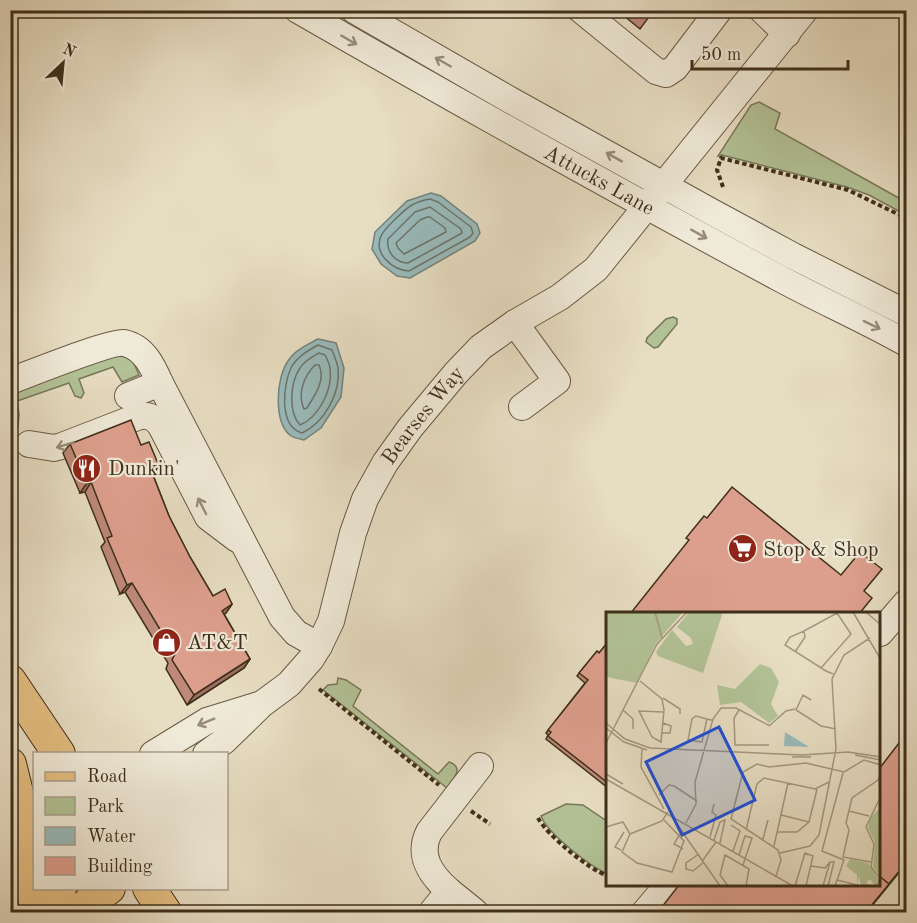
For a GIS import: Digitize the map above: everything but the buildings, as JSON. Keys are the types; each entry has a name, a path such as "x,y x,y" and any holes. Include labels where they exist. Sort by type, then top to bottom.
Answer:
{"main road":[{"path":"10,681 59,752"},
{"path":"10,764 32,844 33,861"},
{"path":"35,890 36,912"},
{"path":"56,912 60,890"},
{"path":"79,912 107,890"},
{"path":"150,890 165,912"}],"street":[{"name":"Attucks Lane","path":"298,10 489,120 647,207 906,343"},
{"name":"Attucks Lane","path":"354,10 665,186 906,314"},
{"path":"581,10 656,71 666,74 675,68 719,10"},
{"path":"762,10 787,34"},
{"name":"Bearses Way","path":"208,752 224,741 262,704 289,684 311,659 331,621 358,517 380,471 404,436 456,373 481,347 515,323 560,297 586,278 603,261 805,10"},
{"path":"515,323 557,381 522,407"},
{"path":"10,381 106,347 124,343 141,352 160,383 288,625 296,633 319,646"},
{"path":"128,396 160,383"},
{"path":"29,444 54,448 137,417 151,417 161,426 207,517 244,545"},
{"path":"881,631 906,603"},
{"name":"Bearses Way","path":"155,752 207,721 262,704"},
{"path":"475,912 433,876 424,855 425,839 429,832 480,766"},
{"path":"645,912 665,887"},
{"path":"432,912 449,891"}],"path":[{"path":"723,187 717,170 721,158 848,190 906,218"},
{"path":"319,689 444,789"},
{"path":"468,820 481,804"},
{"path":"464,806 490,825"},
{"path":"538,818 546,831 556,840 596,871 606,875"}],"green space":[{"path":"759,102 780,113 775,129 906,202 906,215 869,195 847,187 722,155 718,156 751,105"},
{"path":"673,317 677,319 677,324 658,347 654,348 646,342 647,338 666,319"},
{"path":"120,353 132,359 139,375 122,382 113,367 79,379 84,393 81,398 75,396 69,383 17,401 18,428 11,435 11,393"},
{"path":"338,678 346,680 361,690 353,706 438,774 449,762 454,764 456,774 447,788 323,690 328,685 337,684"},
{"path":"566,804 583,805 606,821 606,873 570,849 541,816"}],"water":[{"path":"431,193 441,196 477,224 480,233 475,241 410,278 397,276 381,264 372,249 375,232 407,201"},
{"path":"318,339 336,343 344,368 341,397 321,428 304,440 292,437 281,421 279,389 284,369 291,357"}],"place":[{"name":"Dunkin'","path":"87,468"},
{"name":"Stop & Shop","path":"742,549"},
{"name":"AT&T","path":"166,642"}]}
